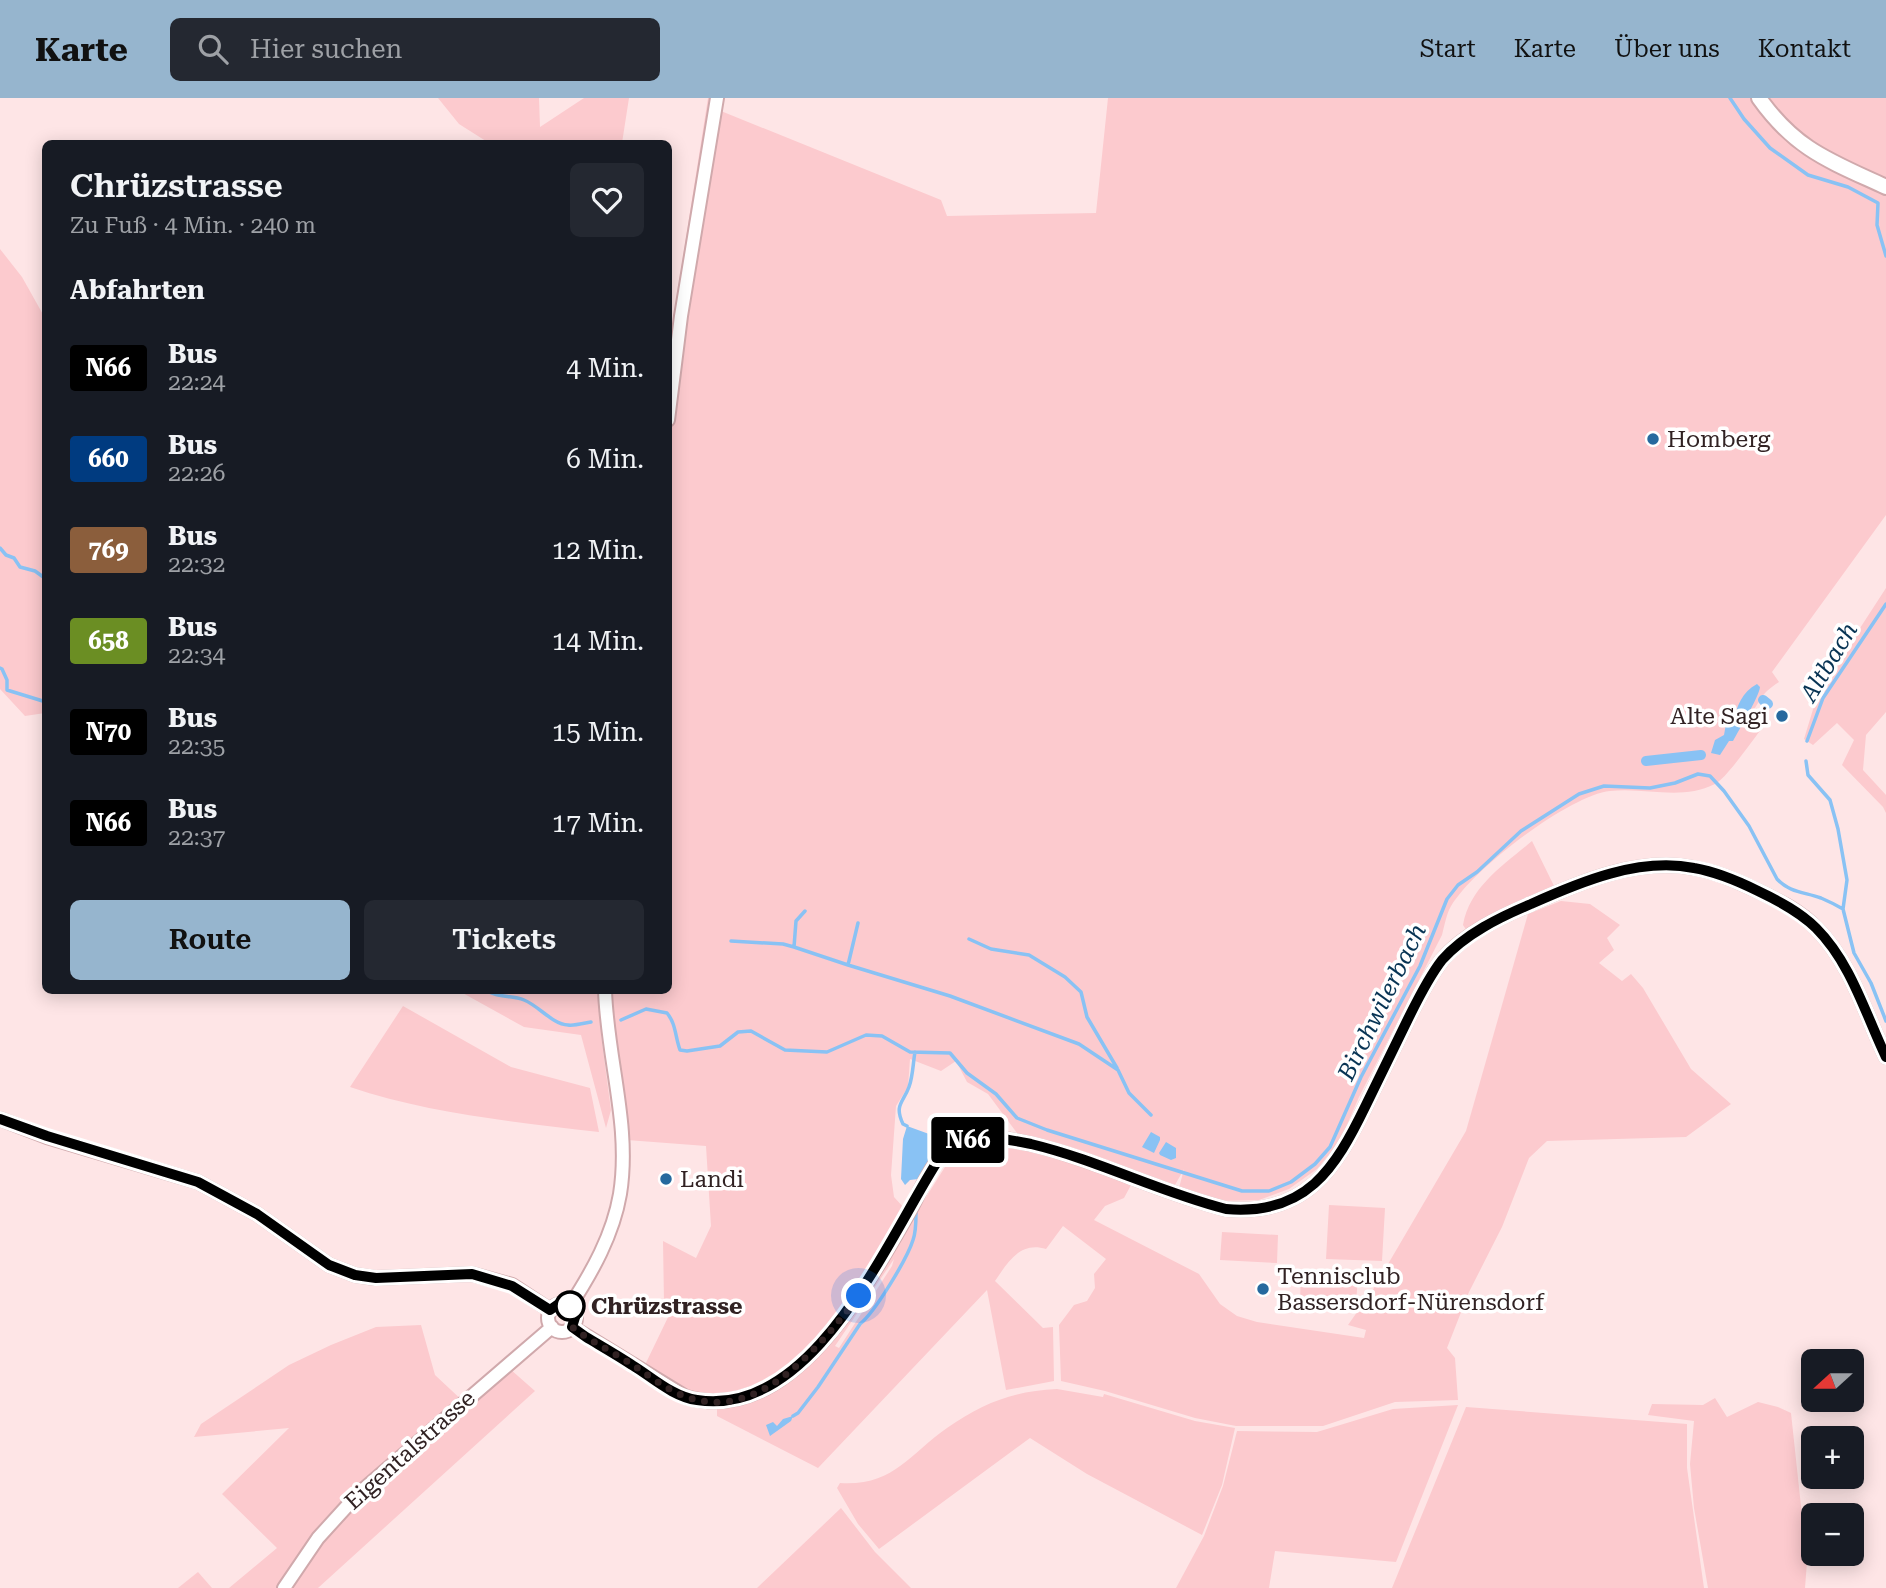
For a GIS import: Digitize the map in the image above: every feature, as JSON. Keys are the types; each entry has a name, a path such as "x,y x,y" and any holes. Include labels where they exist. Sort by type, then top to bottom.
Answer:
{"main road":[{"path":"1759,99 1800,144 1886,187"}],"street":[{"path":"672,389 681,316 718,98"},
{"path":"572,1327 686,1397 719,1401 762,1391 805,1359 859,1296 937,1162 959,1142 975,1138 994,1138 1060,1151 1226,1209 1262,1208 1294,1198 1322,1177 1346,1146 1425,985 1443,959 1482,929 1522,908 1588,881 1626,870 1668,866 1691,867 1716,873 1799,914 1826,938 1846,968 1886,1057"},
{"path":"570,1306 597,1260 610,1231 620,1196 621,1129 606,994"},
{"path":"0,1119 198,1182 257,1214 329,1265 355,1275 376,1278 472,1274 512,1286 550,1310"},
{"path":"550,1310 562,1304 570,1306"},
{"path":"550,1310 548,1319 552,1327 562,1332 572,1327 576,1319 570,1306"},
{"name":"Eigentalstrasse","path":"284,1588 318,1538 358,1494 552,1327"}],"shaded area":[{"path":"438,98 539,98 540,127 584,98 629,98 622,140 484,140 459,124"},
{"path":"708,98 717,98 716,109 941,200 947,216 1096,213 1108,98 1886,98 1886,515 1772,672 1779,682 1764,694 1750,715 1763,727 1726,775 1715,784 1689,792 1623,790 1592,796 1570,806 1521,838 1476,876 1459,894 1449,910 1442,935 1359,1097 1340,1141 1317,1169 1289,1189 1259,1200 1212,1201 1179,1188 1184,1169 1175,1185 1082,1151 1017,1133 988,1094 967,1082 956,1061 941,1071 910,1059 908,1087 896,1106 891,1175 894,1197 905,1209 871,1269 831,1324 802,1355 760,1387 719,1397 696,1396 644,1367 672,1309 664,1302 663,1241 696,1258 711,1226 706,1146 627,1140 615,1032 601,1035 611,1110 606,1128 581,1035 524,1027 464,994 672,994 672,327"},
{"path":"0,249 22,277 42,313 42,713 25,716 0,689"},
{"path":"1886,588 1886,712 1866,735 1863,770 1886,795 1886,813 1842,765 1854,740 1837,723 1813,745 1804,739 1822,680 1851,642"},
{"path":"1532,841 1555,888 1467,931 1463,925 1473,899 1490,877"},
{"path":"1561,901 1590,904 1620,925 1607,938 1614,950 1599,963 1622,981 1631,974 1643,988 1691,1069 1731,1104 1686,1137 1547,1141 1529,1158 1502,1227 1469,1292 1447,1348 1455,1358 1458,1400 1395,1402 1323,1426 1236,1426 1195,1418 1061,1381 1059,1325 1074,1305 1087,1301 1095,1288 1094,1274 1106,1259 1063,1226 1046,1249 1037,1247 1022,1251 995,1281 1043,1328 1053,1327 1054,1381 1006,1390 987,1290 818,1468 717,1416 717,1407 753,1401 770,1394 810,1362 862,1299 945,1167 972,1149 1009,1148 1030,1152 1131,1185 1124,1198 1105,1206 1094,1220 1199,1274 1220,1304 1237,1316 1257,1322 1364,1338 1366,1330 1348,1325 1374,1288 1466,1131 1528,914","holes":["894,1259 839,1348 835,1346"]},
{"path":"403,1006 511,1067 590,1088 599,1132 442,1110 350,1087"},
{"path":"1329,1205 1385,1208 1382,1261 1326,1259"},
{"path":"1222,1232 1278,1235 1277,1263 1220,1260"},
{"path":"1301,1272 1358,1275 1356,1304 1300,1301"},
{"path":"421,1325 435,1375 466,1404 510,1369 535,1391 318,1588 292,1588 283,1579 277,1588 229,1588 277,1548 222,1494 289,1428 194,1437 201,1424 289,1365 331,1345 376,1327"},
{"path":"1057,1389 1103,1397 1104,1394 1195,1421 1235,1428 1222,1485 1202,1535 1087,1474 1030,1438 879,1549 858,1524 837,1488 840,1483 874,1480 887,1474 947,1428 986,1405 1026,1392"},
{"path":"1715,1398 1727,1417 1758,1402 1791,1413 1801,1506 1801,1566 1807,1566 1805,1588 1708,1588 1694,1508 1690,1464 1694,1421 1648,1415 1652,1404 1703,1405"},
{"path":"1458,1405 1396,1562 1275,1551 1269,1588 1176,1588 1204,1536 1223,1486 1237,1431 1317,1432 1393,1409"},
{"path":"1466,1407 1687,1424 1687,1468 1704,1588 1392,1588"},
{"path":"841,1508 875,1552 911,1588 757,1588"},
{"path":"198,1572 212,1588 178,1588"}],"water":[{"path":"1757,684 1760,687 1756,698 1733,741 1729,741 1720,755 1711,753 1715,740 1724,735 1726,724 1733,722 1744,695"},
{"path":"907,1126 929,1134 935,1149 918,1179 910,1180 905,1185 901,1179 903,1139"},
{"path":"1151,1132 1160,1137 1154,1153 1142,1147"},
{"path":"1166,1142 1176,1148 1176,1158 1171,1160 1160,1155"},
{"path":"793,1416 791,1421 770,1436 766,1425 773,1422 777,1426 783,1419"}],"waterway":[{"name":"Altbach","path":"1730,98 1744,119 1770,148 1808,175 1848,187 1878,203 1877,225 1886,256"},
{"path":"0,548 6,555 14,558 20,567 42,576"},
{"name":"Altbach","path":"1807,741 1823,698 1886,604"},
{"name":"Altbach","path":"0,668 7,680 7,690 42,701"},
{"path":"1763,700 1768,704"},
{"path":"1646,761 1701,755"},
{"name":"Altbach","path":"1806,761 1808,775 1830,800 1847,880 1843,909 1854,953 1871,983 1886,1021"},
{"name":"Birchwilerbach","path":"621,1020 646,1009 667,1013 674,1026 680,1050 687,1051 720,1046 738,1032 751,1031 785,1050 827,1052 866,1035 882,1036 910,1052 950,1053 967,1073 996,1094 1017,1118 1047,1130 1242,1191 1269,1191 1291,1182 1315,1164 1330,1147 1361,1077 1420,966 1447,899 1458,885 1477,872 1521,831 1579,794 1604,786 1650,788 1675,783 1698,774 1710,776 1749,826 1777,879 1792,890 1821,898 1843,909"},
{"path":"794,947 796,921 805,911"},
{"path":"848,965 858,923"},
{"path":"969,939 991,949 1029,955 1065,977 1081,992 1087,1017 1117,1068"},
{"path":"731,941 794,947 950,996 1079,1044 1118,1070 1129,1093 1151,1115"},
{"name":"Altbach","path":"494,994 524,1000 562,1024 591,1022"},
{"path":"907,1126 900,1118 899,1108 910,1083 915,1052"},
{"path":"793,1416 818,1387 890,1285 913,1240 916,1213"}],"bus line":[{"name":"N66","path":"0,1119 198,1182 257,1214 329,1265 355,1275 392,1278 472,1274 523,1291 550,1310 557,1305 566,1304 576,1314 572,1327 586,1337 675,1392 696,1400 719,1401 762,1391 805,1359 833,1329 878,1266 937,1162 959,1142 975,1138 994,1138 1060,1151 1226,1209 1262,1208 1294,1198 1322,1177 1346,1146 1425,985 1443,959 1462,942 1502,918 1557,892 1606,875 1668,866 1691,867 1737,881 1784,904 1814,925 1835,951 1846,968 1886,1057"}],"place":[{"name":"Homberg","path":"1653,439"},
{"name":"Alte Sagi","path":"1782,716"},
{"name":"Landi","path":"666,1179"},
{"name":"Tennisclub Bassersdorf-Nürensdorf","path":"1263,1289"},
{"name":"Chrüzstrasse","path":"570,1306"}],"route":[{"path":"570,1306 576,1314 572,1327 586,1337 675,1392 696,1400 719,1401 762,1391 779,1380 805,1359 859,1296"}]}
